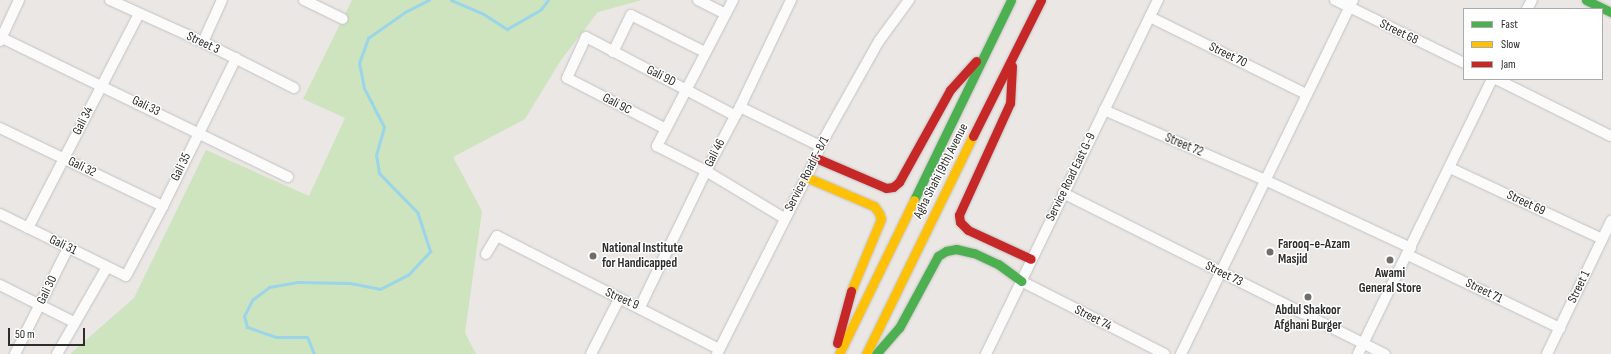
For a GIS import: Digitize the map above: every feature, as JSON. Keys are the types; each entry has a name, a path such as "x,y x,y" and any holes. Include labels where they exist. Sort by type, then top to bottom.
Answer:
{"main road":[{"name":"Agha Shahi (9th) Avenue","path":"839,354 988,46 1012,0"},
{"name":"Agha Shahi (9th) Avenue","path":"866,354 913,255 1041,0"},
{"path":"1586,0 1603,8"},
{"path":"816,158 886,188 893,187 899,182 950,90 988,46"},
{"path":"1012,59 1010,103 959,215 960,222 968,230 1031,259"},
{"path":"806,177 874,206 881,219 847,300 835,354"},
{"path":"876,354 899,328 938,256 946,251 956,249 974,253 998,264 1021,281"}],"street":[{"name":"Street 3","path":"110,0 203,42 294,88"},
{"path":"203,42 222,0"},
{"path":"304,0 343,19"},
{"path":"698,0 726,14"},
{"path":"733,0 657,146 706,171 784,218"},
{"name":"Gali 46","path":"640,307 791,0"},
{"name":"Service Road F-8/1","path":"718,351 784,218 816,158 820,146 879,41 909,0"},
{"name":"Service Road East G-9","path":"986,354 1158,0"},
{"name":"Street 68","path":"1335,0 1351,4 1463,62"},
{"path":"1,39 17,1"},
{"path":"1181,354 1351,4"},
{"name":"Gali 34","path":"28,228 139,14"},
{"path":"613,52 631,15 705,52"},
{"name":"Street 70","path":"1150,17 1306,94"},
{"name":"Gali 9D","path":"567,78 586,37 686,89 820,146"},
{"name":"Gali 33","path":"1,39 102,85 288,177"},
{"name":"Gali 35","path":"126,276 163,206 198,132 236,58"},
{"name":"Gali 9C","path":"567,78 666,129"},
{"path":"1358,354 1450,168 1492,80"},
{"path":"1498,80 1611,136"},
{"name":"Street 72","path":"1104,110 1265,180 1409,252"},
{"name":"Gali 32","path":"0,128 163,206"},
{"name":"Street 69","path":"1450,168 1602,239"},
{"name":"Street 73","path":"1063,193 1220,273 1385,354"},
{"name":"Gali 31","path":"0,214 126,276"},
{"name":"Street 1","path":"1547,354 1611,221"},
{"name":"Street 9","path":"486,254 497,236 523,251 619,299 640,307 718,351"},
{"name":"Gali 30","path":"15,354 68,248"},
{"name":"Street 71","path":"1409,252 1560,328"},
{"path":"57,354 74,322 107,267"},
{"name":"Street 74","path":"1021,281 1165,354"},
{"path":"0,284 74,322"},
{"path":"591,354 619,299"}],"green space":[{"path":"352,0 642,0 598,12 561,60 525,119 453,157 482,211 465,333 476,354 70,354 134,298 206,150 309,196 345,118 303,99"}],"waterway":[{"path":"314,354 307,337 276,337 247,327 244,316 252,300 269,287 297,282 350,283 380,289 408,275 430,251 418,213 379,173 376,155 384,127 364,88 359,63 368,38 405,12 429,0"},
{"path":"451,0 482,13 507,29 541,9 548,0"}],"traffic: fast":[{"path":"914,200 1011,0"},
{"path":"1586,0 1603,8"},
{"path":"1603,8 1611,12"},
{"path":"876,354 899,328 938,256 946,251 956,249 974,253 998,264 1021,281"}],"traffic: slow":[{"path":"866,354 973,136"},
{"path":"806,177 874,206 879,213 881,219 851,291"},
{"path":"839,354 914,200"}],"traffic: jam":[{"path":"973,136 1041,0"},
{"path":"816,158 886,188 893,187 899,182 950,90 976,61"},
{"path":"1012,66 1010,103 959,215 960,222 968,230 1031,259"},
{"path":"837,343 851,291"}],"place":[{"name":"Farooq-e-Azam Masjid","path":"1270,252"},
{"name":"National Institute for Handicapped","path":"593,256"},
{"name":"Awami General Store","path":"1390,260"},
{"name":"Abdul Shakoor Afghani Burger","path":"1308,297"}]}
